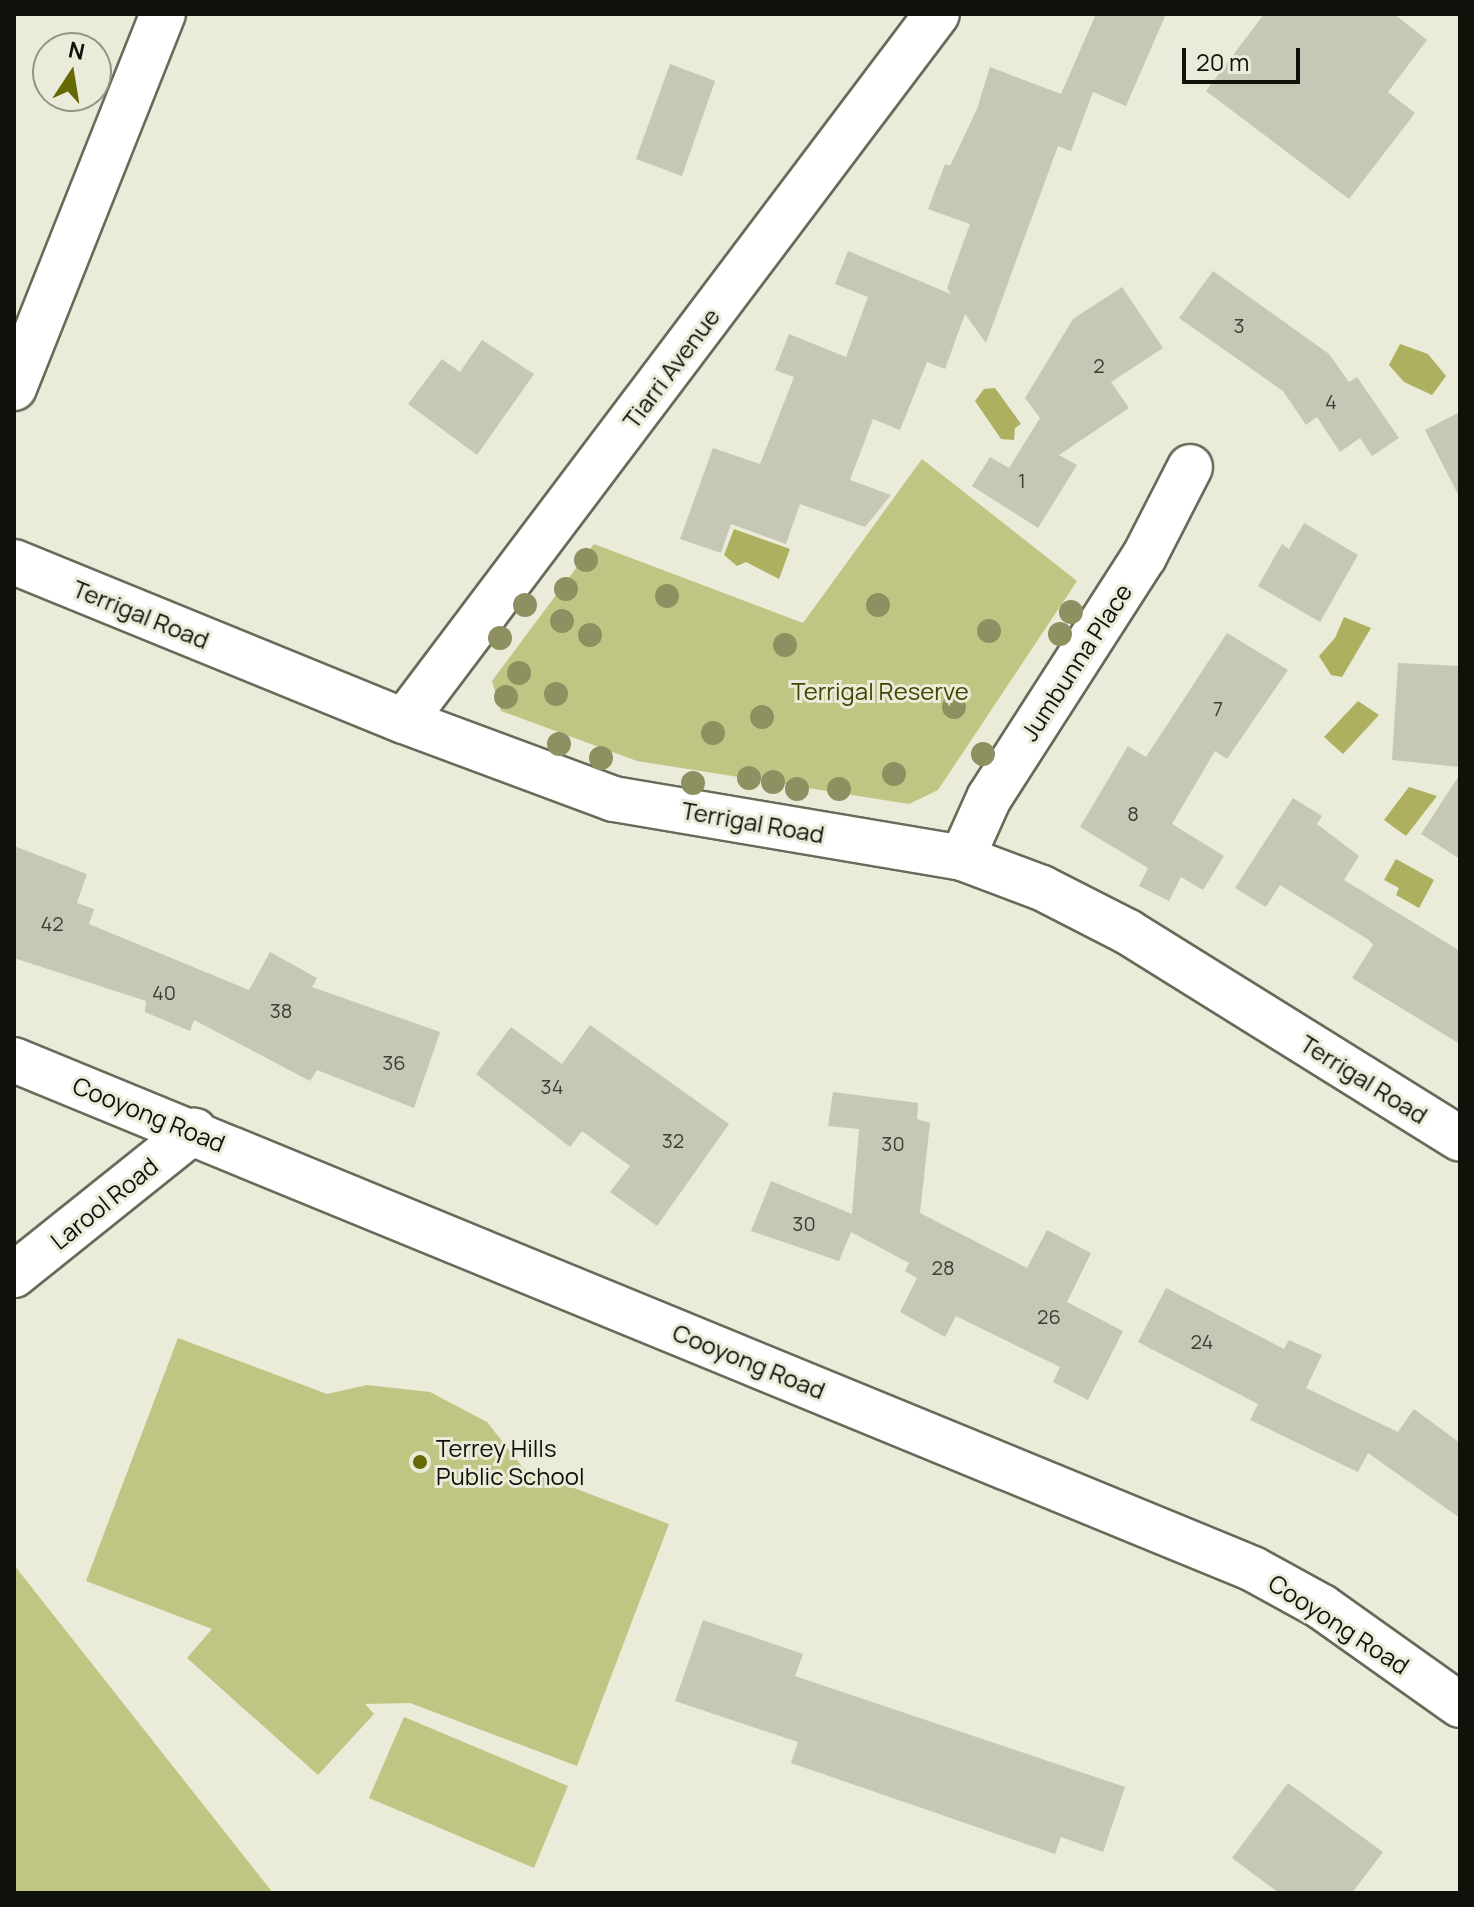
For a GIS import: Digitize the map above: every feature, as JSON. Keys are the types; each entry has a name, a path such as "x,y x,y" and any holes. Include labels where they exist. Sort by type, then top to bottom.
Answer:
{"street":[{"path":"14,388 163,14"},
{"name":"Tiarri Avenue","path":"404,721 937,14"},
{"name":"Jumbunna Place","path":"962,858 989,798 1144,557 1190,467"},
{"name":"Terrigal Road","path":"14,562 404,721 614,799 962,858 1042,888 1128,932 1460,1139"},
{"name":"Cooyong Road","path":"14,1060 194,1131 1253,1569 1322,1607 1460,1705"},
{"name":"Larool Road","path":"14,1275 194,1131"}],"green space":[{"name":"Terrigal Reserve","path":"922,459 1077,581 938,790 909,804 637,761 501,711 492,681 594,544 803,623"},
{"path":"178,1338 327,1394 367,1385 430,1392 487,1422 524,1469 669,1524 577,1766 410,1703 365,1704 374,1714 318,1775 187,1658 212,1629 86,1581"},
{"path":"14,1565 273,1893 14,1893"},
{"path":"404,1717 568,1786 534,1868 369,1798"}],"shaded area":[{"path":"1400,344 1428,354 1446,376 1432,395 1404,382 1389,365"},
{"path":"995,388 1021,424 1015,428 1014,440 1001,439 975,401 984,389"},
{"path":"734,529 790,549 779,579 746,562 737,566 724,555"},
{"path":"1344,617 1371,628 1342,677 1331,675 1319,656 1335,638"},
{"path":"1358,701 1379,715 1343,754 1324,737"},
{"path":"1409,787 1437,796 1406,836 1384,820"},
{"path":"1396,859 1434,880 1419,908 1396,895 1399,888 1384,880"}],"building":[{"path":"1096,14 1166,14 1126,106 1093,92 1071,151 1058,146 986,343 965,314 945,369 927,362 900,430 873,419 850,480 891,495 865,527 800,504 786,544 731,524 721,553 680,539 713,448 760,464 794,377 775,370 789,334 846,357 868,297 835,284 848,251 951,294 947,288 970,224 928,209 945,164 950,166 977,109 990,67 1061,94"},
{"path":"1264,14 1394,14 1427,40 1388,92 1415,113 1349,199 1206,91"},
{"path":"670,64 715,81 682,176 636,159"},
{"path":"1213,271 1329,354 1349,382 1357,377 1399,438 1372,456 1360,438 1340,452 1317,417 1306,425 1283,391 1179,318"},
{"path":"1122,287 1163,348 1111,382 1129,408 1059,455 1077,465 1038,528 972,486 990,457 1009,468 1040,418 1025,398 1073,319"},
{"path":"482,340 534,374 477,455 408,404 442,359 460,372"},
{"path":"1460,412 1460,498 1425,430"},
{"path":"1304,523 1358,555 1320,622 1258,586 1282,544 1289,549"},
{"path":"1227,633 1288,670 1227,759 1215,751 1172,824 1224,856 1203,890 1181,877 1169,901 1139,886 1148,868 1080,827 1128,746 1146,757"},
{"path":"1398,663 1460,666 1460,767 1392,760"},
{"path":"1460,774 1460,859 1421,834"},
{"path":"1293,798 1322,816 1317,824 1359,856 1344,880 1460,951 1460,1044 1352,978 1373,945 1369,940 1280,885 1266,907 1235,888"},
{"path":"14,846 87,874 77,903 94,909 89,924 249,990 270,952 317,978 312,987 440,1032 414,1108 317,1070 310,1081 194,1020 190,1031 145,1012 146,1001 14,958"},
{"path":"590,1025 729,1124 657,1226 610,1192 630,1166 582,1131 570,1147 476,1074 511,1027 562,1064"},
{"path":"833,1092 918,1103 917,1119 930,1123 920,1213 1027,1268 1047,1230 1091,1253 1067,1302 1123,1331 1088,1400 1053,1382 1060,1367 956,1316 945,1337 900,1312 917,1278 905,1271 909,1263 851,1232 839,1261 751,1231 771,1181 852,1214 859,1129 828,1126"},
{"path":"1166,1288 1284,1349 1289,1340 1322,1355 1306,1388 1398,1432 1414,1409 1460,1443 1460,1518 1368,1453 1358,1472 1250,1420 1258,1404 1138,1342"},
{"path":"703,1620 803,1654 795,1676 1125,1787 1103,1852 1061,1837 1055,1854 791,1763 798,1742 675,1701"},
{"path":"1288,1783 1383,1852 1352,1893 1279,1893 1232,1858"}],"place":[{"name":"Terrey Hills Public School","path":"420,1462"}]}
